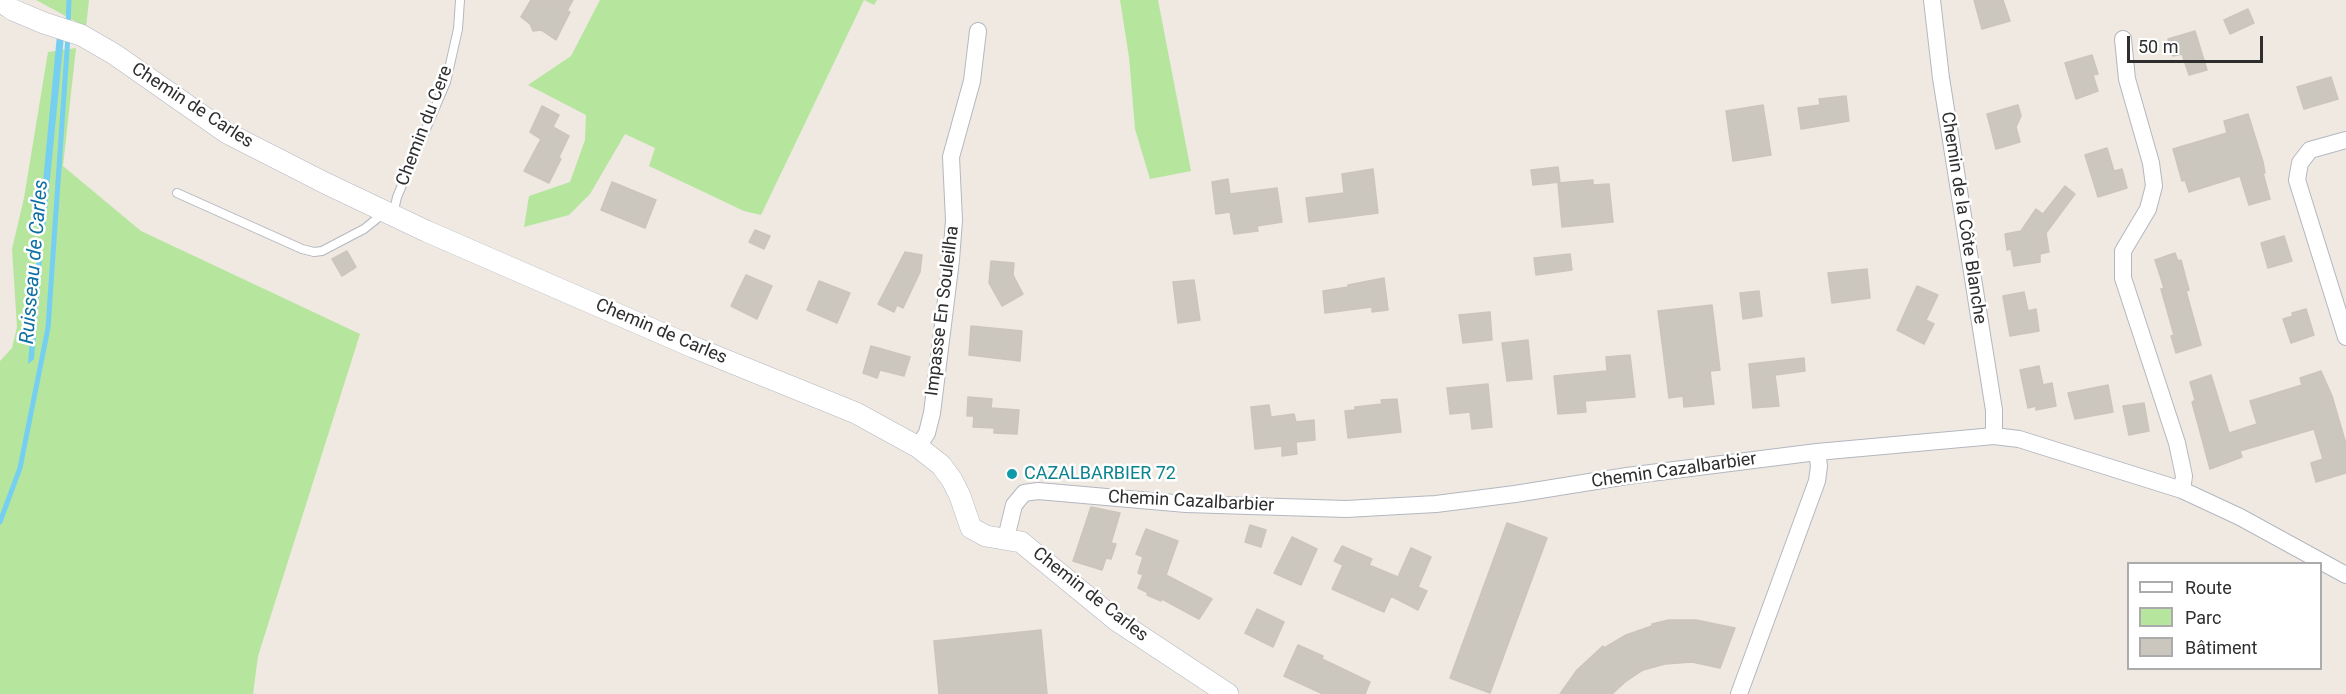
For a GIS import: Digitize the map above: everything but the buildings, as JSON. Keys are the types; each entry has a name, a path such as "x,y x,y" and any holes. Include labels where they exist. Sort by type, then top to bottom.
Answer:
{"street":[{"name":"Chemin de la Côte Blanche","path":"1932,0 1941,78 1994,410 1994,436"},
{"name":"Chemin de Carles","path":"0,1 13,10 44,24 81,35 114,54 227,133 387,212 693,347 856,413 918,447 940,465 952,480 971,528 986,536 1021,542 1116,620 1228,694"},
{"name":"Impasse En Souleilha","path":"918,447 927,433 932,413 954,220 951,157 972,81 978,31"},
{"path":"2122,39 2127,79 2151,163 2154,186 2148,209 2123,251 2123,278 2177,443 2184,476 2182,490"},
{"path":"2346,140 2310,150 2300,163 2297,180 2346,337"},
{"name":"Chemin Cazalbarbier","path":"1006,538 1014,505 1024,493 1038,491 1186,504 1346,509 1436,504 1627,476 1817,452 1994,436 2019,439 2182,490 2241,517 2346,575"},
{"path":"1739,694 1817,481 1819,466 1817,452"}],"lane":[{"name":"Chemin du Cere","path":"387,212 398,197 446,82 458,29 460,0"},
{"path":"177,193 302,249 314,252 322,251 364,229 387,212"}],"green space":[{"path":"36,0 89,0 86,27"},
{"path":"600,0 864,0 761,215 744,211 649,166 655,148 625,134 590,194 569,215 524,227 529,196 570,182 585,140 586,115 528,85 571,56"},
{"path":"864,0 877,0 874,5"},
{"path":"1120,0 1158,0 1191,171 1150,179 1135,129 1129,57"},
{"path":"76,48 63,166 141,231 360,334 258,656 253,694 0,694 0,361 12,348 17,327 12,249 24,198 48,52"}],"water":[{"path":"57,35 64,36 45,230 39,224"},
{"path":"37,253 42,258 34,359 28,364"}],"waterway":[{"name":"Ruisseau de Carles","path":"68,26 69,0"},
{"name":"Ruisseau de Carles","path":"0,522 20,468 48,328 68,36"}],"place":[{"name":"CAZALBARBIER 72","path":"1012,474"}]}
